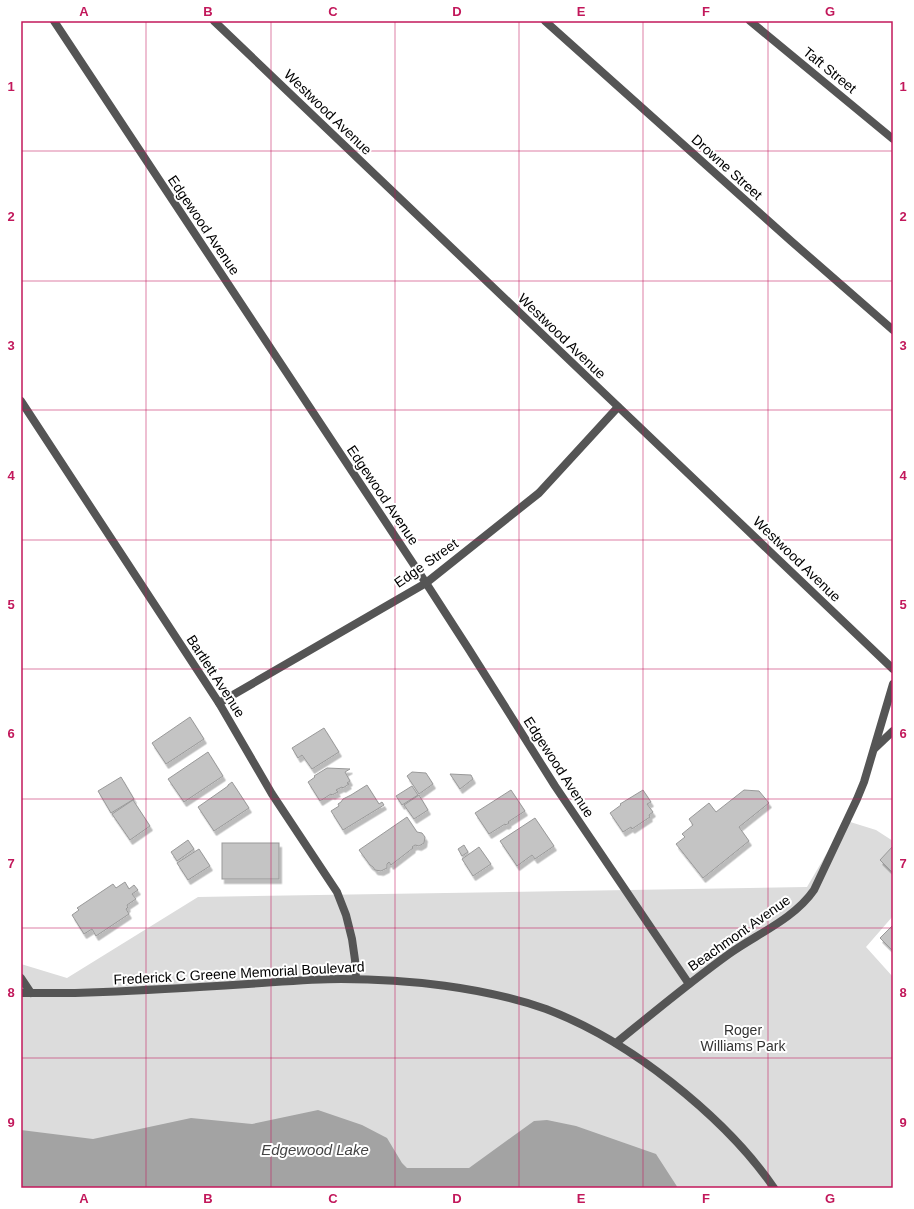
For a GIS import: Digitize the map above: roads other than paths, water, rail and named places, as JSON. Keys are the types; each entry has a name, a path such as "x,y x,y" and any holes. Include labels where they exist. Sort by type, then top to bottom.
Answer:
{"street":[{"name":"Edgewood Avenue","path":"54,21 426,583 555,786 689,984"},
{"name":"Westwood Avenue","path":"214,21 893,669"},
{"name":"Drowne Street","path":"545,21 790,241 893,330"},
{"name":"Taft Street","path":"750,21 893,139"},
{"name":"Bartlett Avenue","path":"21,401 219,703 272,794 337,892 346,915 352,939 356,979"},
{"name":"Edge Street","path":"219,703 426,583 539,493 618,408"},
{"name":"Beachmont Avenue","path":"616,1043 730,953 791,914 807,900 814,890 864,782 893,684"},
{"path":"874,748 893,731"},
{"path":"21,978 31,993"},
{"name":"Frederick C Greene Memorial Boulevard","path":"21,993 103,992 356,979 389,980 440,986 469,990 516,1001 546,1009 590,1029 616,1043 664,1076 706,1112 749,1155 774,1188"}],"water":[{"name":"Edgewood Lake","path":"318,1110 362,1125 387,1138 402,1163 407,1168 469,1168 534,1121 547,1120 576,1126 656,1154 678,1188 21,1188 21,1130 93,1139 191,1118 252,1124"}],"park label":[{"name":"Roger Williams Park","path":"743,1038"}]}
